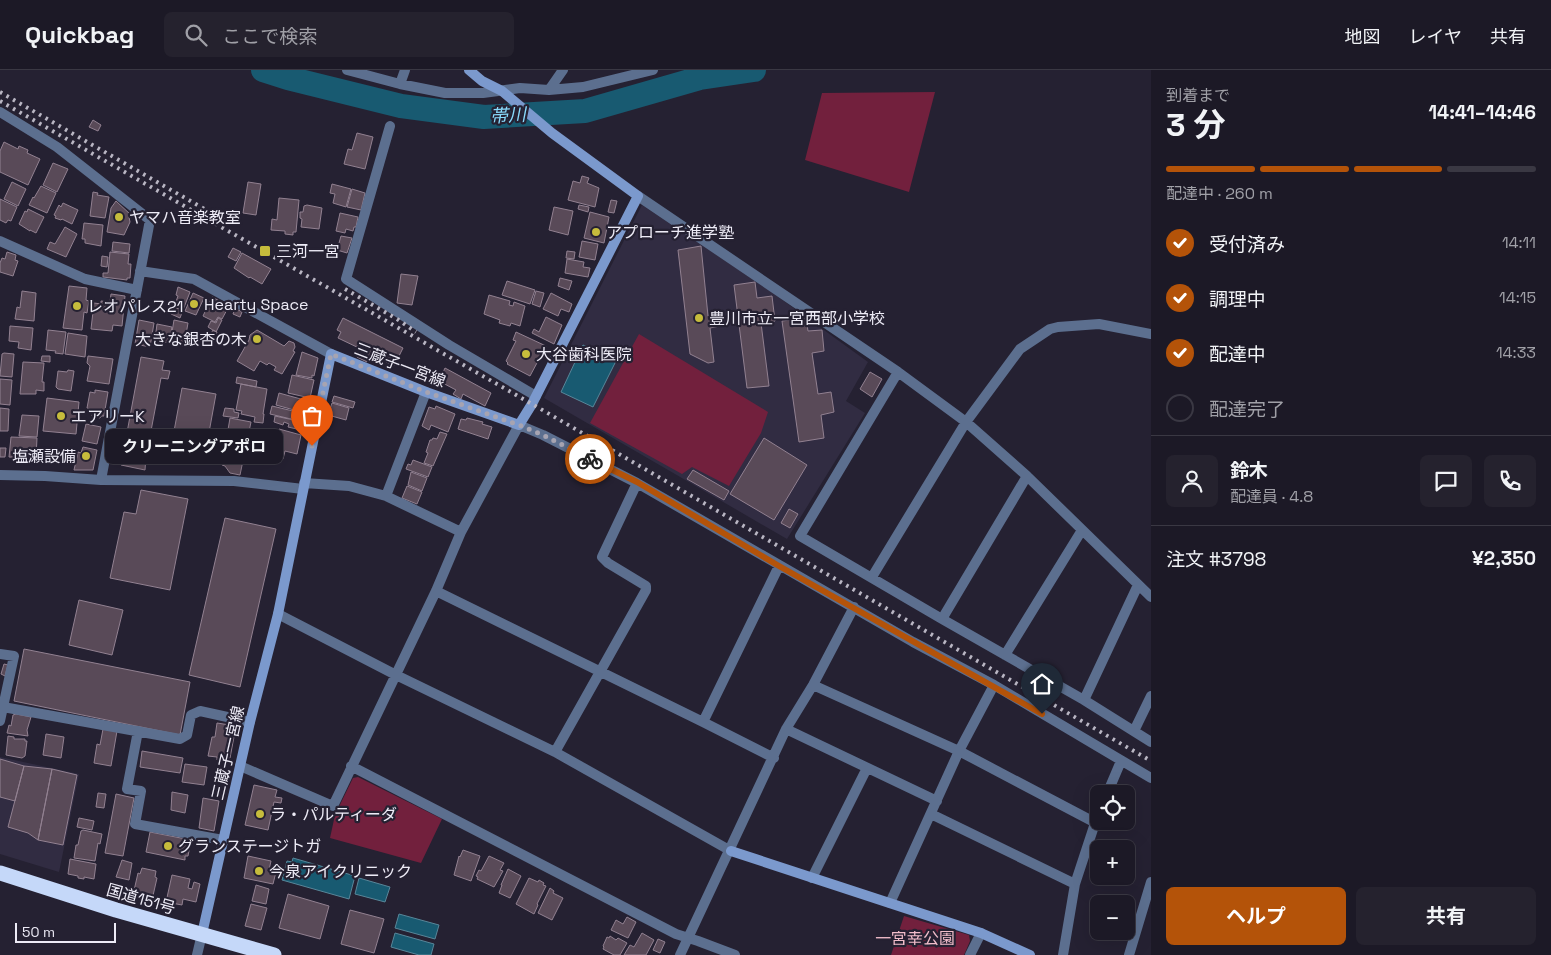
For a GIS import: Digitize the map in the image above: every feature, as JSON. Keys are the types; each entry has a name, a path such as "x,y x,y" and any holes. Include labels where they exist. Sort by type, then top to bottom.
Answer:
{"highway":[{"name":"国道151号","path":"0,873 116,910 274,955"}],"main road":[{"path":"469,70 482,81 502,91 552,133 638,196 536,396 519,425"},
{"name":"三蔵子一宮線","path":"202,934 250,722 278,614 331,354 426,392 519,425"},
{"path":"731,851 981,933 1030,955"}],"street":[{"path":"347,70 400,84 460,94 520,88 549,90 583,87 654,70"},
{"path":"400,84 405,70"},
{"path":"549,90 564,70"},
{"path":"0,112 57,147 150,220 101,480"},
{"path":"390,126 346,279 449,345 536,396"},
{"path":"638,196 898,372 966,422 1027,476 1138,585 1150,593"},
{"path":"0,241 86,280 136,290"},
{"path":"140,272 194,279 331,354"},
{"path":"872,577 966,422 1020,349 1050,329 1099,324 1151,334"},
{"path":"898,372 800,536 1084,700 1151,742"},
{"path":"386,496 426,392"},
{"path":"240,766 333,806 436,591 460,532 519,425 637,482 779,566 913,642 994,685 1151,778"},
{"path":"0,475 101,480 234,481 303,486 348,486 386,496 460,532"},
{"path":"942,619 1027,476"},
{"path":"555,752 646,590 646,586 608,563 602,557 637,482"},
{"path":"1005,655 1082,530"},
{"path":"703,722 779,566"},
{"path":"1084,700 1138,585"},
{"path":"436,591 774,758"},
{"path":"680,955 731,851 786,729 813,684 854,607"},
{"path":"278,614 396,675 555,752 731,851"},
{"path":"0,654 14,656 0,721"},
{"path":"813,684 959,752 1090,820"},
{"path":"890,903 959,752 994,685"},
{"path":"1134,731 1151,696"},
{"path":"3,706 180,738 187,735 191,716 200,711 250,722"},
{"path":"786,729 937,801"},
{"path":"138,731 127,789 141,791 135,824 223,840"},
{"path":"1111,785 1121,761"},
{"path":"351,766 676,934 735,955"},
{"path":"812,878 867,768"},
{"path":"931,814 1075,884"},
{"path":"1063,955 1075,884 1092,830"},
{"path":"1129,955 1151,882"},
{"path":"970,955 981,933"},
{"path":"197,955 202,934"}],"shaded area":[{"path":"642,205 766,288 868,362 846,401 865,413 787,539 544,398"},
{"path":"0,757 79,774 59,872 0,854"}],"green space":[{"path":"935,92 909,192 805,160 822,93"},
{"path":"639,334 768,412 761,433 729,486 692,467 682,474 590,423"},
{"path":"358,777 442,819 421,863 330,838 335,815 353,778"},
{"name":"一宮幸公園","path":"904,916 969,935 970,941 964,955 891,955"}],"water":[{"path":"583,345 616,361 593,407 561,392"},
{"path":"293,858 355,876 349,899 282,880 287,861 292,862"},
{"path":"359,878 390,887 385,902 355,894"},
{"path":"399,914 439,925 435,939 395,928"},
{"path":"395,933 434,944 431,955 419,955 391,947"}],"building":[{"path":"93,120 101,125 98,131 89,127"},
{"path":"357,133 373,137 365,169 344,164 348,149 352,150"},
{"path":"4,142 18,149 19,146 28,150 27,153 40,159 28,185 0,172 0,151"},
{"path":"53,163 68,169 57,192 43,185"},
{"path":"582,176 589,178 587,183 599,188 595,207 568,200 573,181 580,183"},
{"path":"12,182 26,189 18,206 4,199"},
{"path":"248,182 261,184 256,215 243,213"},
{"path":"332,184 351,189 346,207 333,203 335,194 330,193"},
{"path":"41,186 56,193 47,213 29,205"},
{"path":"352,189 365,193 361,210 347,207"},
{"path":"93,192 98,193 97,195 109,197 105,218 90,216"},
{"path":"279,198 299,200 296,232 293,232 293,235 285,234 285,231 271,230 272,219 277,220"},
{"path":"0,199 17,207 11,221 8,220 6,223 0,220"},
{"path":"611,200 617,201 614,213 608,212"},
{"name":"ヤマハ音楽教室","path":"116,201 131,215 124,235 107,232 111,208"},
{"path":"63,203 78,210 72,224 55,218 56,216 54,215 59,205 61,207"},
{"path":"579,205 589,207 588,212 578,209"},
{"path":"304,206 322,208 319,229 301,227 302,219 300,218 300,212 303,212"},
{"path":"554,207 573,211 568,235 549,230"},
{"path":"28,209 44,217 36,233 19,224 25,211 27,212"},
{"name":"アプローチ進学塾","path":"590,212 609,217 604,243 584,238"},
{"path":"340,213 358,217 353,231 346,229 345,233 336,231"},
{"path":"84,223 103,225 101,246 85,243 85,239 82,239"},
{"path":"65,227 77,234 66,257 47,249 50,242 55,244"},
{"path":"341,236 352,238 347,253 337,250"},
{"path":"582,241 598,244 595,260 579,257"},
{"path":"113,242 130,244 129,253 112,251"},
{"path":"701,246 708,316 718,314 720,326 710,328 714,362 708,363 690,354 678,250"},
{"path":"233,248 241,252 236,261 228,257"},
{"path":"567,251 575,252 574,259 566,258"},
{"path":"7,252 16,255 15,260 18,261 13,276 0,272 0,263 2,258 5,259"},
{"path":"110,252 129,254 128,264 131,264 130,278 127,278 127,280 103,277 103,273 108,273"},
{"path":"242,253 271,269 262,284 234,268"},
{"path":"102,256 108,257 107,267 101,266"},
{"path":"567,259 584,262 583,267 590,268 588,277 565,273"},
{"path":"401,274 418,276 412,305 397,303"},
{"path":"560,278 572,281 569,290 558,286"},
{"path":"507,281 535,290 530,304 502,295"},
{"path":"755,282 757,298 772,296 775,321 761,323 769,386 747,388 734,285"},
{"name":"レオパレス21","path":"69,286 87,288 86,300 89,301 87,313 84,312 82,330 63,328"},
{"path":"178,287 190,292 183,310 174,307 178,296 176,295"},
{"path":"22,291 36,293 34,321 15,319 17,307 20,308"},
{"path":"536,291 544,293 540,307 532,304"},
{"name":"Hearty Space","path":"193,293 204,298 196,315 185,311"},
{"path":"551,293 572,304 569,312 561,309 558,316 543,309"},
{"path":"111,294 125,296 122,326 113,325 112,331 91,329 94,303 101,304 101,301 110,302"},
{"path":"489,295 510,301 509,305 513,306 514,302 525,306 520,326 511,323 510,326 499,323 500,320 484,314"},
{"path":"212,297 229,306 222,319 218,317 215,322 203,316"},
{"path":"174,307 183,310 180,318 171,314"},
{"path":"235,308 242,312 240,317 233,314"},
{"path":"546,317 562,325 554,344 532,333 534,329 539,332"},
{"path":"218,318 222,320 216,332 208,327 211,321 216,323"},
{"path":"343,318 403,348 394,366 371,354 367,362 357,357 361,349 338,338 341,332 337,330"},
{"path":"806,318 808,331 822,330 824,351 812,353 818,394 831,392 834,412 821,415 824,438 799,442 782,321"},
{"path":"139,320 154,323 150,347 135,344"},
{"path":"174,320 188,323 184,346 170,344"},
{"path":"157,324 172,327 169,343 155,340"},
{"path":"10,326 33,328 31,350 18,348 19,342 9,341"},
{"path":"48,330 66,332 63,354 46,350"},
{"path":"213,330 217,332 214,339 209,337"},
{"path":"257,330 284,346 289,341 294,343 293,351 295,352 282,374 274,370 276,367 269,363 267,365 260,361 254,371 237,361 250,335"},
{"name":"大谷歯科医院","path":"516,332 546,346 530,376 507,364 506,361 516,341 513,340"},
{"path":"68,333 87,336 85,357 65,354"},
{"path":"302,352 318,358 312,378 296,375"},
{"path":"2,354 14,354 12,377 0,376"},
{"path":"42,356 50,356 50,362 41,361"},
{"path":"88,356 113,359 109,384 87,381 90,366 87,363"},
{"path":"141,357 164,361 162,370 170,371 168,379 161,378 147,452 155,453 154,459 146,457 145,470 121,465"},
{"path":"23,362 44,363 42,382 44,382 44,391 36,390 36,394 20,394"},
{"path":"445,368 491,393 485,406 463,394 461,399 453,394 456,390 439,381"},
{"path":"68,370 74,371 71,391 58,389 56,387 58,371 67,372"},
{"path":"870,372 882,379 872,397 860,389"},
{"path":"292,375 314,380 310,398 288,393"},
{"path":"237,377 257,381 256,387 236,383"},
{"path":"0,379 12,380 10,405 0,404"},
{"path":"241,384 267,389 263,423 254,422 255,417 241,414 242,411 236,410"},
{"path":"182,388 216,394 206,449 172,442"},
{"path":"95,390 108,392 104,416 100,418 92,416 93,412 90,412 90,409 87,408 90,392 95,393"},
{"path":"279,393 308,401 303,421 292,418 294,410 276,405"},
{"path":"334,396 355,402 353,408 332,402"},
{"name":"エアリーK","path":"47,398 79,402 76,434 43,431"},
{"path":"332,403 349,408 346,420 328,415"},
{"path":"272,406 293,411 291,419 270,414"},
{"path":"436,406 455,414 448,432 431,425 429,430 422,426 429,407 435,409"},
{"path":"0,408 9,409 8,431 0,431"},
{"path":"225,408 234,409 234,412 239,413 238,418 223,416"},
{"path":"22,415 39,416 37,437 19,436"},
{"path":"275,416 303,422 301,430 288,427 289,424 284,422 283,425 274,422"},
{"path":"230,418 251,422 240,475 230,473 222,465"},
{"path":"467,418 483,422 482,424 492,427 488,439 458,429 461,419 466,420"},
{"path":"86,424 101,427 97,444 82,441"},
{"path":"279,429 301,435 297,454 285,451 283,459 272,457"},
{"path":"440,432 447,434 433,466 424,463 430,440 433,438 437,439"},
{"path":"11,437 37,438 36,458 9,457"},
{"path":"764,438 807,465 774,520 730,494"},
{"name":"塩瀬設備","path":"83,447 97,450 93,470 74,470 78,452 81,453"},
{"path":"0,448 6,448 5,457 0,457"},
{"path":"413,460 432,467 428,477 406,469"},
{"path":"693,470 729,491 724,500 687,479"},
{"path":"411,472 427,478 422,491 408,485"},
{"path":"407,486 422,492 417,504 402,498"},
{"path":"141,490 188,499 170,590 110,578 124,512 136,514"},
{"path":"789,509 798,514 790,528 781,523"},
{"path":"225,518 276,529 240,687 189,675"},
{"path":"79,600 123,610 112,655 69,645"},
{"path":"24,649 190,682 180,735 14,701"},
{"path":"4,664 8,665 5,676 1,674"},
{"path":"13,715 31,717 27,730 28,736 7,733 9,725 11,726"},
{"path":"217,723 236,726 230,758 227,758 226,762 217,760 217,757 208,756 212,737 215,737"},
{"path":"103,729 117,731 111,766 94,763 97,744 100,745"},
{"path":"46,734 64,737 61,758 43,755"},
{"path":"8,736 27,741 25,756 22,758 6,755"},
{"path":"142,751 183,758 180,773 140,767"},
{"path":"0,759 24,766 15,801 0,797"},
{"path":"185,764 207,767 204,785 182,782"},
{"path":"24,766 52,769 38,840 28,833 8,827"},
{"path":"52,769 77,775 63,845 38,840"},
{"name":"ラ・パルティーダ","path":"254,785 277,790 275,797 282,798 281,803 274,802 268,830 245,825"},
{"path":"172,792 188,795 185,813 171,810"},
{"path":"98,793 106,794 104,808 96,807"},
{"path":"116,794 134,798 123,856 105,853"},
{"path":"203,798 219,801 214,831 199,828"},
{"path":"79,818 94,821 92,830 77,827"},
{"path":"81,831 102,834 100,844 98,843 95,861 74,858 76,845 78,845"},
{"name":"グランステージトガ","path":"150,832 191,840 188,856 185,856 185,860 146,852"},
{"path":"463,850 480,856 471,881 454,875 459,856"},
{"name":"今泉アイクリニック","path":"248,856 271,861 269,870 276,872 273,884 244,878"},
{"path":"489,856 504,863 500,870 503,871 494,887 477,879 478,877 476,876"},
{"path":"70,859 96,864 94,879 78,878 78,876 68,874"},
{"path":"122,860 132,863 129,880 116,877"},
{"path":"142,868 156,871 155,877 157,878 152,900 133,895 138,873 140,874"},
{"path":"508,869 521,876 510,898 499,893"},
{"path":"172,875 190,879 188,888 192,889 194,882 200,884 196,902 183,899 182,905 166,902"},
{"path":"529,878 538,882 539,880 546,886 534,914 516,904"},
{"path":"256,885 269,889 266,904 252,901"},
{"path":"550,888 554,891 553,893 563,898 552,920 538,913"},
{"path":"288,894 329,906 320,939 279,928"},
{"path":"251,904 267,908 261,930 245,926"},
{"path":"350,910 384,919 374,953 341,944"},
{"path":"627,917 636,922 628,938 611,930 616,920 623,924"},
{"path":"642,933 654,940 646,955 624,955 630,945 634,947"},
{"path":"610,936 627,943 620,955 614,955 603,949 607,937 609,938"},
{"path":"658,939 665,942 660,953 653,950"}],"waterway":[{"name":"帯川","path":"263,70 401,106 484,117 585,111 700,78 754,70"}],"railway":[{"path":"0,92 234,226"},
{"path":"0,101 532,404 1151,761"},
{"path":"345,289 416,332"}],"way so far":[{"path":"312,446 331,354 426,392 519,425 590,459"}],"place":[{"name":"ヤマハ音楽教室","path":"119,217"},
{"name":"アプローチ進学塾","path":"596,232"},
{"name":"三河一宮","path":"265,251"},
{"name":"Hearty Space","path":"194,304"},
{"name":"レオパレス21","path":"77,306"},
{"name":"豊川市立一宮西部小学校","path":"699,318"},
{"name":"大きな銀杏の木","path":"257,339"},
{"name":"大谷歯科医院","path":"526,354"},
{"name":"エアリーK","path":"61,416"},
{"name":"クリーニングアポロ","path":"312,446"},
{"name":"塩瀬設備","path":"86,456"},
{"name":"ラ・パルティーダ","path":"260,814"},
{"name":"グランステージトガ","path":"168,846"},
{"name":"今泉アイクリニック","path":"259,871"}],"route":[{"path":"590,459 637,482 779,566 913,642 994,685 1042,714"}]}
